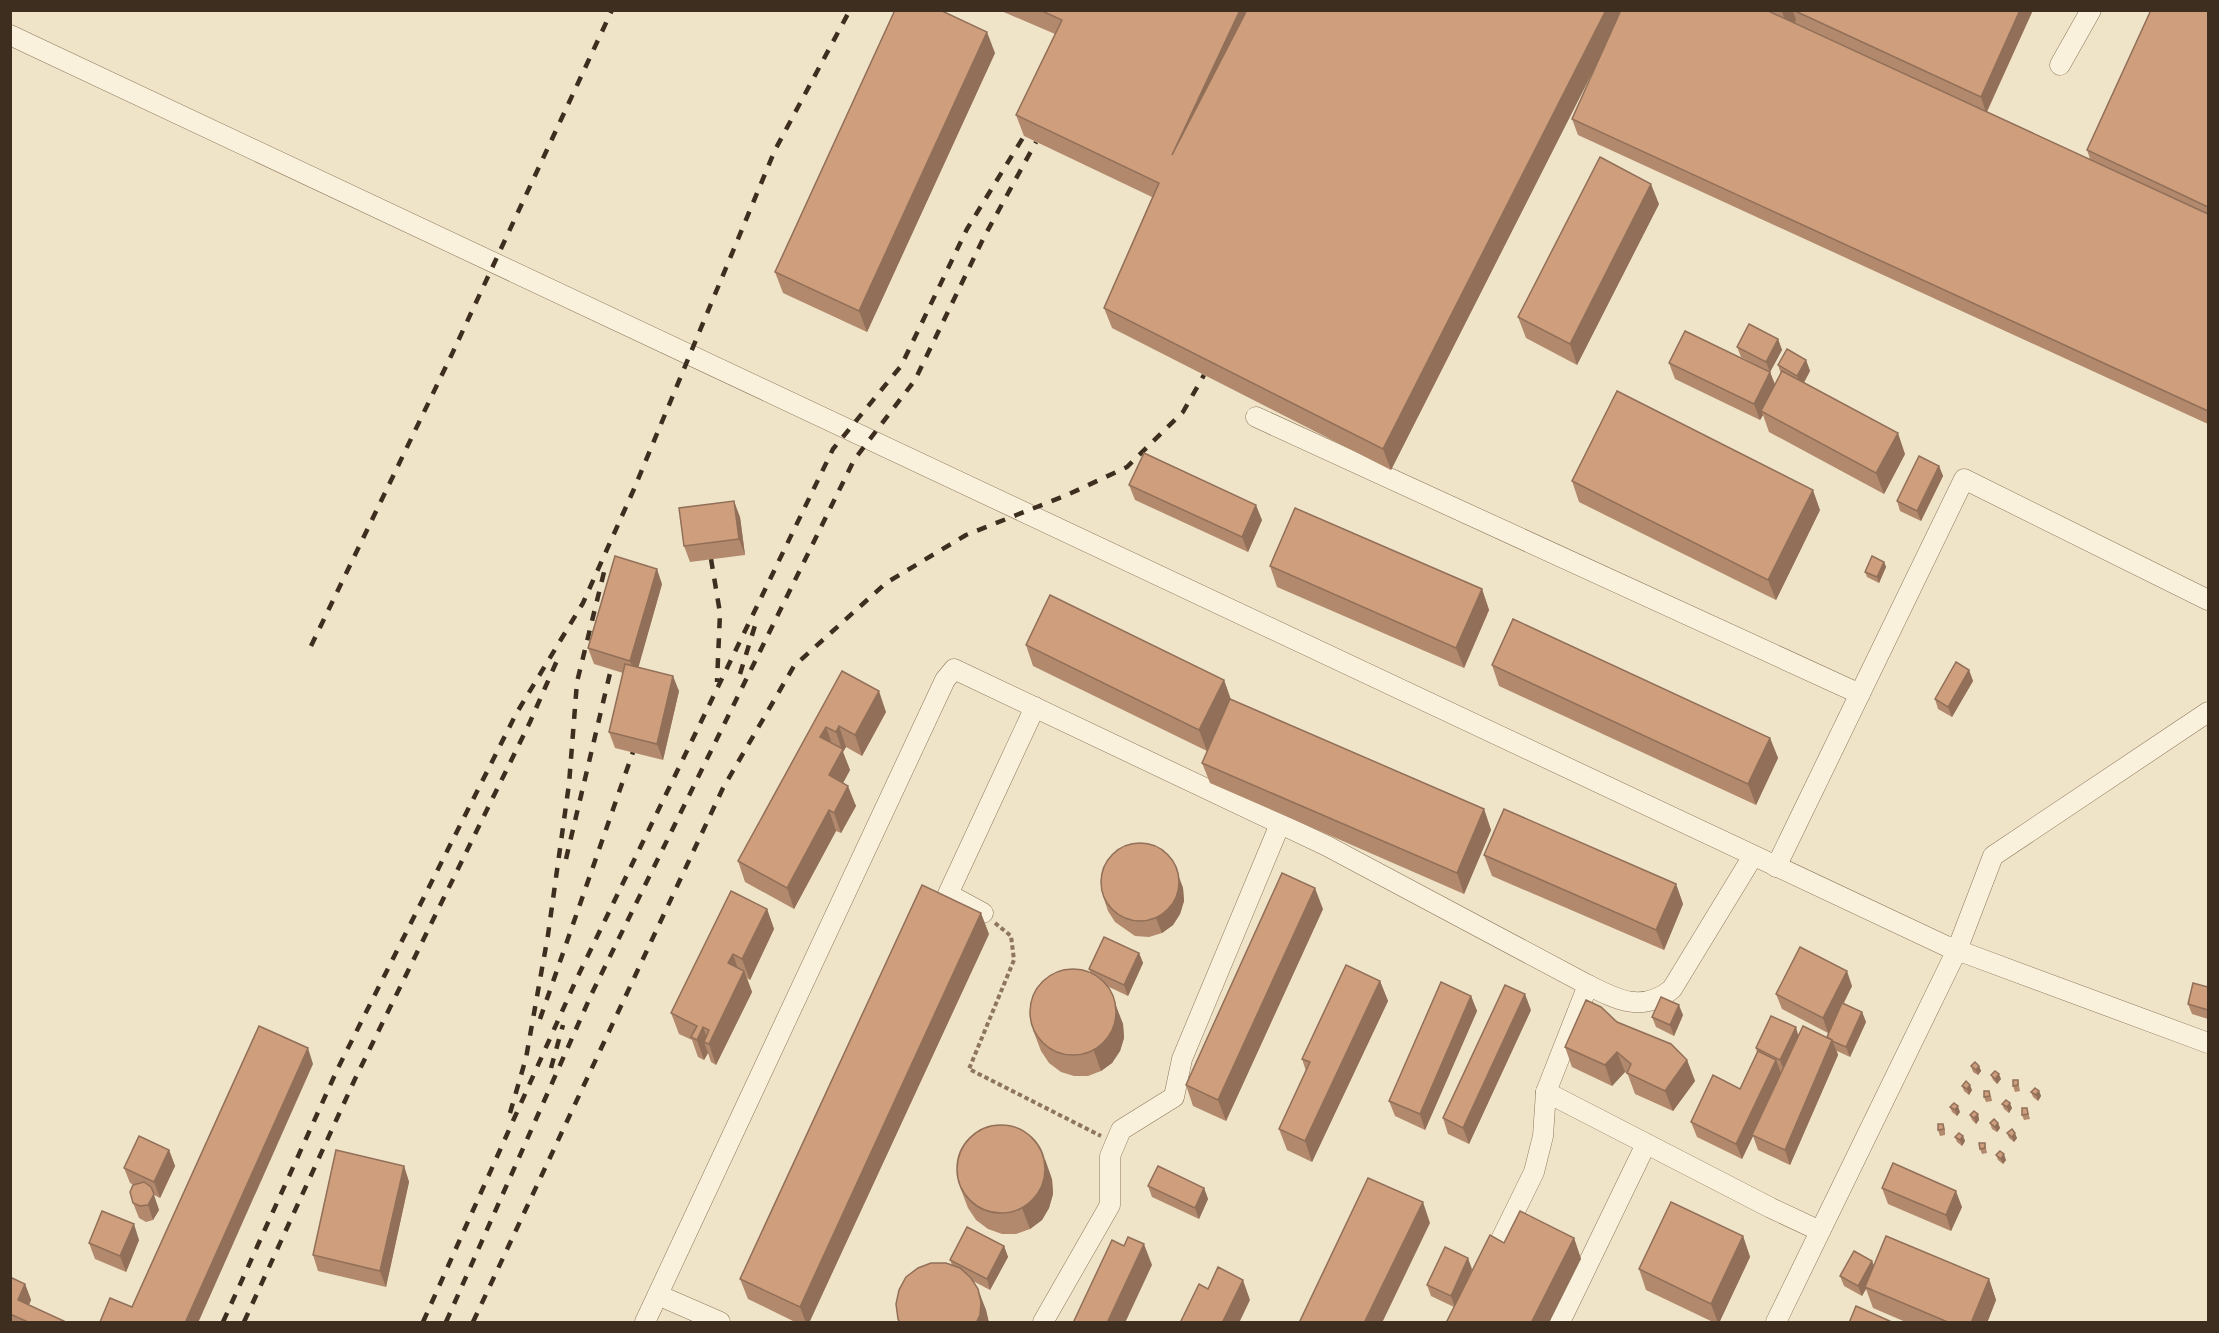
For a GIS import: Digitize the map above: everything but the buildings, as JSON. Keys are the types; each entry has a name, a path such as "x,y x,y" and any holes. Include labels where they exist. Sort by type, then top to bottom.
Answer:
{"street":[{"path":"2060,65 2091,10"},
{"path":"10,35 1951,948 2208,1043"},
{"path":"1256,417 1860,694"},
{"path":"1776,867 1964,479 2208,600"},
{"path":"645,1323 945,680 954,669 1280,824 1615,999 1634,1004 1664,996 1672,989 1753,856"},
{"path":"983,913 948,894 1035,707"},
{"path":"1776,1323 1993,856 2208,712"},
{"path":"1043,1323 1110,1205 1110,1156 1121,1130 1174,1096 1182,1059 1280,824"},
{"path":"1482,1279 1534,1172 1543,1136 1546,1092 1588,985"},
{"path":"1546,1092 1820,1231"},
{"path":"1560,1323 1646,1144"},
{"path":"658,1295 720,1323"}],"path":[{"path":"983,913 1011,936 1014,960 969,1069 1115,1143"}],"railway":[{"path":"311,646 452,354 612,10"},
{"path":"223,1322 338,1068 516,714 583,603 634,489 775,150 850,10"},
{"path":"423,1322 577,978 833,449 901,366 967,229 1024,136"},
{"path":"446,1322 592,993 854,460 915,380 983,239 1036,142"},
{"path":"473,1322 723,788 794,666 886,583 966,535 1067,495 1127,467 1183,412 1204,375"},
{"path":"711,559 720,613 717,682"},
{"path":"510,1113 526,1058 548,935 569,784 577,682 606,564"},
{"path":"740,674 757,619"},
{"path":"244,1322 355,1079 530,722 559,656"},
{"path":"566,859 611,669"},
{"path":"540,1019 633,752"},
{"path":"551,1068 563,1025"}]}
